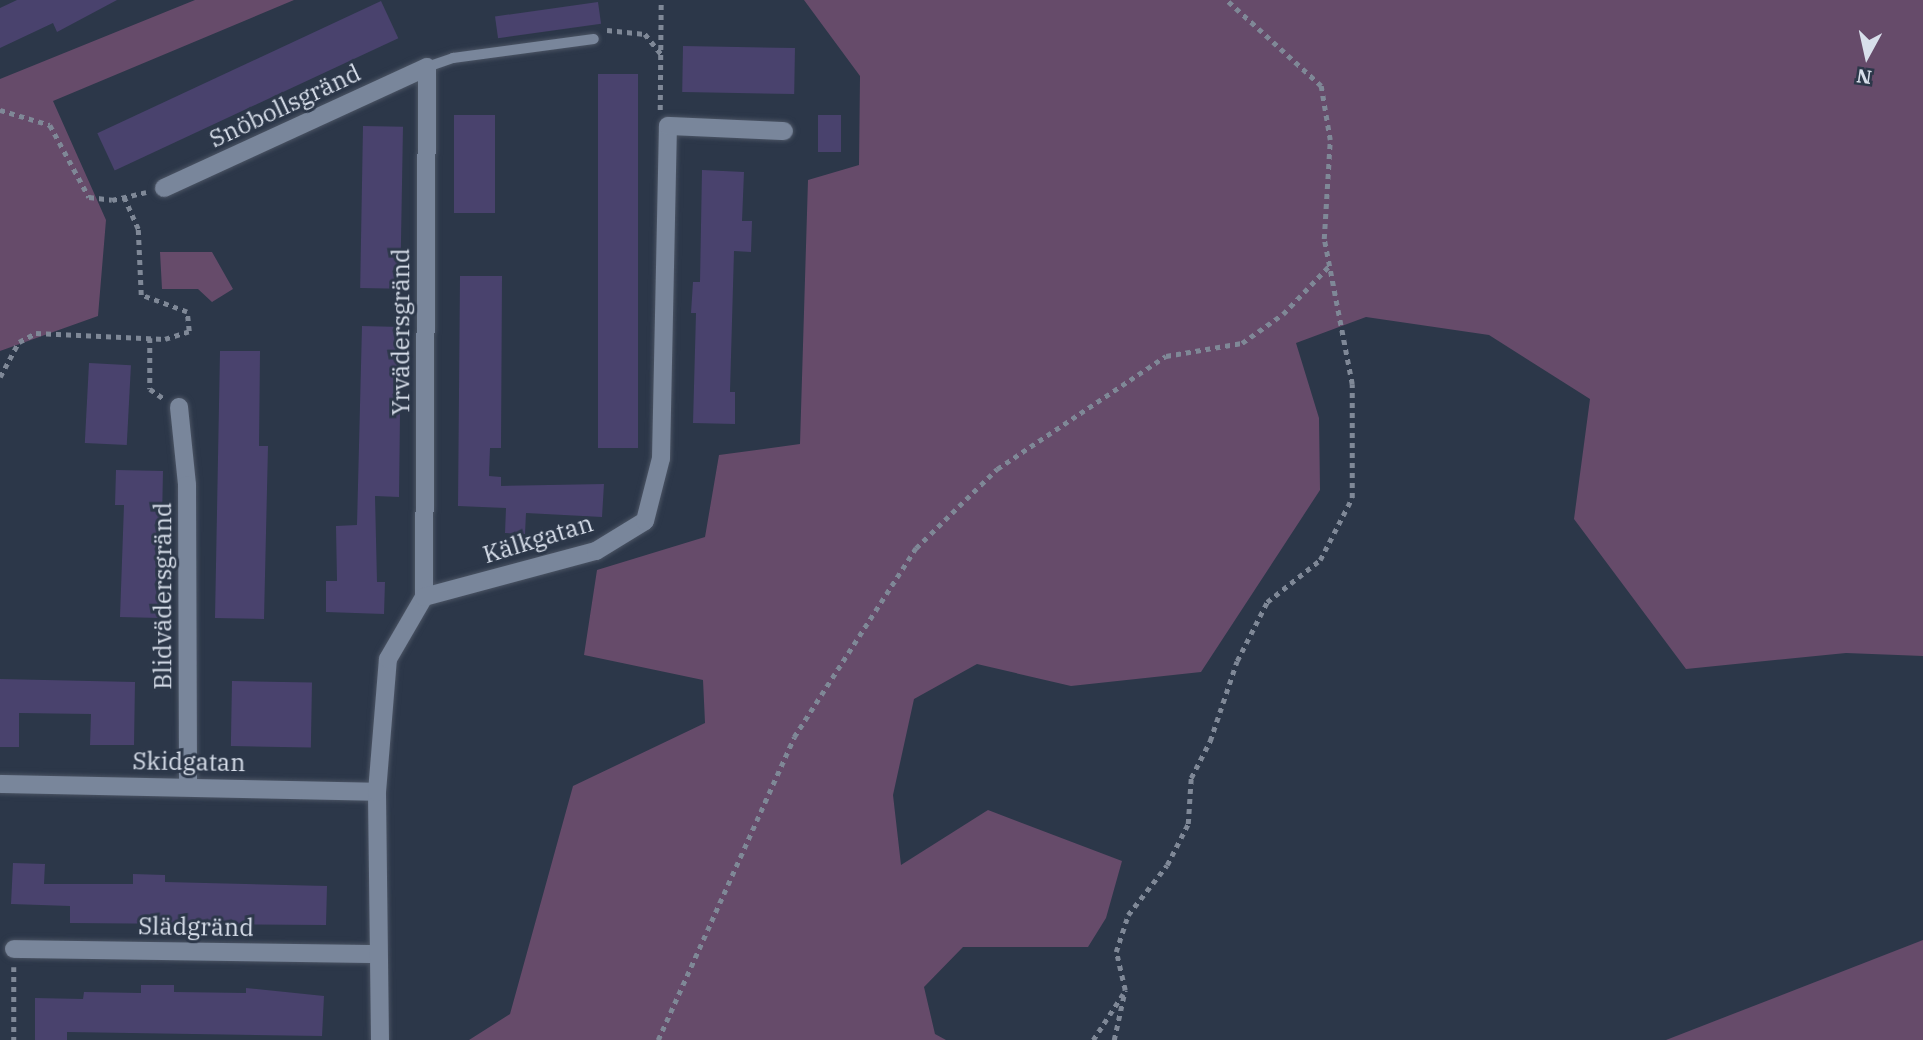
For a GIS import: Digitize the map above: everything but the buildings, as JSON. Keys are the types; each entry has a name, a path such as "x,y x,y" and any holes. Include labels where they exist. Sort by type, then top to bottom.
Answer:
{"street":[{"name":"Snöbollsgränd","path":"163,188 427,67"},
{"name":"Yrvädersgränd","path":"424,597 427,67"},
{"path":"668,126 783,131"},
{"name":"Kälkgatan","path":"424,597 596,551 645,521 661,458 668,126"},
{"name":"Blidvädersgränd","path":"179,407 187,485 188,785"},
{"path":"380,1040 377,793 387,659 424,597"},
{"name":"Skidgatan","path":"0,784 188,785 377,793"},
{"name":"Slädgränd","path":"14,949 378,954"}],"lane":[{"path":"427,67 453,58 594,39"}],"path":[{"path":"662,0 659,108 668,126"},
{"path":"1114,1040 1125,990 1116,952 1128,915 1167,865 1188,824 1191,778 1210,741 1237,661 1267,603 1320,561 1352,498 1352,384 1322,216 1330,140 1321,86 1226,0"},
{"path":"594,39 604,30 635,32 656,42 661,55"},
{"path":"0,110 50,125 84,194 124,198 163,188"},
{"path":"0,377 19,342 36,333 150,338 183,335 192,318 180,307 141,295 138,229 124,198"},
{"path":"658,1040 768,786 916,548 996,469 1166,356 1242,343 1283,314 1329,266"},
{"path":"150,338 150,389 179,407"},
{"path":"14,949 14,1040"},
{"path":"1093,1040 1125,990"}],"shaded area":[{"path":"195,0 294,0 53,101 106,220 98,316 0,351 0,79"},
{"path":"804,0 1923,0 1923,656 1846,653 1686,669 1574,519 1590,399 1489,335 1366,317 1296,343 1319,418 1320,490 1201,672 1071,686 977,664 914,699 893,795 901,865 988,810 1122,861 1106,918 1088,947 963,947 924,987 935,1034 946,1040 469,1040 510,1014 573,786 705,723 703,680 584,655 597,570 705,537 719,455 800,444 808,180 859,165 860,76"},
{"path":"160,252 212,252 233,289 212,302 198,289 162,289"},
{"path":"1923,940 1923,1040 1666,1040"}]}
